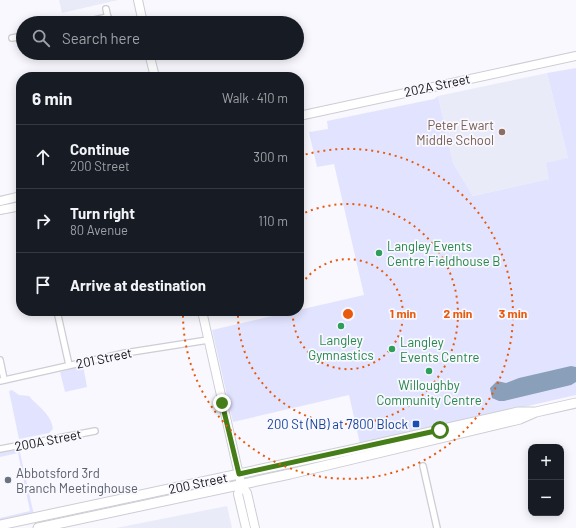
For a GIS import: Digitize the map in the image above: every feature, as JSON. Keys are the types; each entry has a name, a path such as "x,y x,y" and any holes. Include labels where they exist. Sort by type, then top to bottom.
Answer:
{"main road":[{"path":"138,0 141,16"},
{"name":"202A Street","path":"304,115 576,56"},
{"path":"150,60 153,72"},
{"path":"0,201 16,198"},
{"path":"0,205 16,198"},
{"path":"0,210 16,207"},
{"path":"203,316 241,484 247,493 255,528"},
{"name":"200 Street","path":"44,527 241,484 520,419 536,412 576,403"},
{"name":"200 Street","path":"0,525 518,412 536,412"},
{"path":"241,484 238,494 246,528"}],"street":[{"path":"106,9 108,16"},
{"path":"12,38 16,37"},
{"path":"58,316 69,365"},
{"name":"201 Street","path":"2,380 125,353 208,340"},
{"path":"0,360 2,380"},
{"name":"200A Street","path":"0,449 96,431"},
{"path":"423,466 437,528"}],"shaded area":[{"path":"59,0 118,0 62,13"},
{"path":"576,68 576,395 360,444 349,395 233,422 212,330 273,316 304,316 304,309 364,295 334,164 317,167 309,132 328,129 327,121 434,99 438,96 453,163 473,196 549,179 546,163 568,158 547,73"},
{"path":"547,73 568,158 550,179 473,196 453,163 438,96"},
{"path":"83,365 87,387 65,392 60,372"},
{"path":"571,366 576,367 576,382 571,385 504,401 499,401 492,398 490,388 497,381 506,383 519,378"},
{"path":"12,390 19,395 29,396 47,414 52,423 53,429 49,433 19,439 9,391"},
{"path":"19,448 34,515 0,523 0,518 30,511 18,453 0,457 0,452"},
{"path":"227,506 232,528 116,528"}],"place":[{"name":"Peter Ewart Middle School","path":"502,132"},
{"name":"Langley Events Centre Fieldhouse B","path":"379,253"},
{"name":"Langley Gymnastics","path":"341,326"},
{"name":"Langley Events Centre","path":"392,349"},
{"name":"Willoughby Community Centre","path":"429,371"},
{"name":"200 St (NB) at 7800 Block","path":"416,424"},
{"name":"Abbotsford 3rd Branch Meetinghouse","path":"8,480"}],"route":[{"path":"222,403 239,474 440,430"}]}
